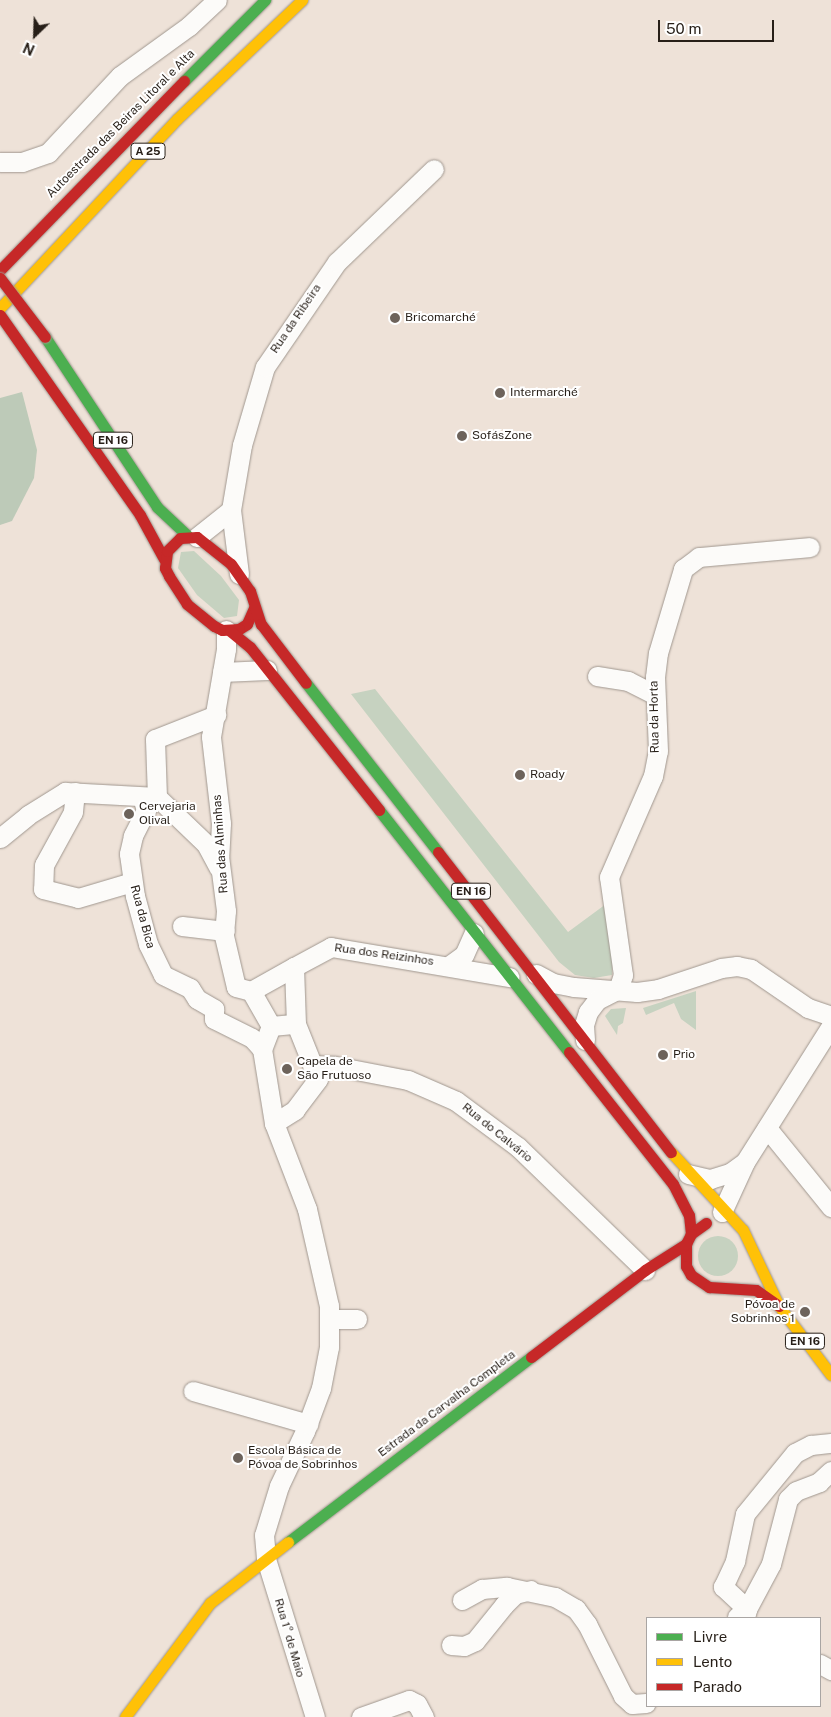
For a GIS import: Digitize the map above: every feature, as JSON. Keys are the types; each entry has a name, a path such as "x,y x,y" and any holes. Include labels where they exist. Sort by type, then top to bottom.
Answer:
{"main road":[{"name":"Autoestrada das Beiras Litoral e Alta","path":"0,270 55,210 265,0"},
{"name":"A 25","path":"0,308 177,119 302,0"},
{"name":"EN 16","path":"0,278 45,337 157,506 193,537 230,564 250,591 254,608 261,624 534,973 688,1174 728,1218 742,1230 779,1306 831,1375"},
{"name":"EN 16","path":"0,315 30,354 140,515 164,560 169,576 187,604 214,626 228,630 267,670 673,1184 689,1215 686,1266 691,1275 709,1287 731,1286 756,1290 779,1306"},
{"path":"164,560 172,544 193,537"},
{"path":"228,630 247,624 254,608"},
{"path":"688,1239 710,1222 728,1218"},
{"name":"Estrada da Carvalha Completa","path":"125,1717 210,1603 242,1576 688,1239"},
{"path":"731,1286 746,1275 752,1251"},
{"name":"Estrada da Carvalha Completa","path":"645,1270 672,1263 682,1266 691,1275"}],"street":[{"path":"0,162 22,162 48,153 120,76 189,26 217,0"},
{"name":"Rua da Ribeira","path":"239,576 231,510 242,445 265,367 337,262 434,169"},
{"path":"193,537 231,510"},
{"name":"Rua da Horta","path":"618,990 622,975 609,877 653,776 658,751 655,695 662,631 683,570 690,562 699,558 810,547"},
{"path":"228,630 222,672 267,670"},
{"name":"Rua das Alminhas","path":"222,672 211,737 221,823 220,871 226,911 227,958 243,989 270,1026"},
{"path":"597,676 628,681 655,695"},
{"name":"Rua da Bica","path":"216,715 155,739 150,797 130,846 132,882 155,964 163,975 190,988 197,999 214,1009 214,1019 252,1038 262,1049"},
{"path":"70,792 73,812 44,865 43,889 78,898 132,882"},
{"path":"0,838 35,810 70,792 150,797 206,844 220,871"},
{"path":"182,926 225,931"},
{"path":"450,964 464,955 474,933"},
{"name":"Rua dos Reizinhos","path":"214,1009 243,989 294,967 331,946 450,964 508,977"},
{"path":"534,973 553,982 574,987 618,990 658,989 721,968 737,966 751,969 808,1008 831,1016"},
{"path":"274,1123 295,1110 318,1078 296,1024 294,967"},
{"path":"585,1040 584,1025 588,1012 597,1000 618,990"},
{"path":"242,1576 256,1557 279,1486 308,1424 321,1388 328,1355 329,1319 307,1209 274,1123 262,1049 270,1026 296,1024"},
{"path":"728,1218 745,1162 831,1026"},
{"name":"Rua do Calvário","path":"312,1065 335,1066 408,1080 456,1101 518,1147 645,1270"},
{"path":"767,1128 831,1206"},
{"path":"688,1174 710,1179 730,1173 745,1162"},
{"path":"329,1319 357,1319"},
{"path":"193,1391 308,1424"},
{"path":"831,1443 811,1445 795,1453 745,1514 735,1561 723,1587 742,1615 771,1564 788,1499 796,1491 820,1482 831,1471"},
{"path":"264,1535 275,1546 283,1546"},
{"name":"Rua 1° de Maio","path":"264,1535 266,1559 315,1717"},
{"path":"462,1600 482,1590 506,1587 530,1590 555,1597 576,1609 586,1624 622,1696 632,1704 643,1707"},
{"path":"451,1644 464,1646 475,1641 515,1594 530,1590"},
{"path":"361,1717 410,1700 417,1704 424,1717"}],"green space":[{"path":"22,392 37,450 34,478 12,521 0,525 0,398"},
{"path":"194,551 221,576 239,600 237,616 224,618 197,595 178,568 181,552"},
{"path":"375,689 568,932 606,904 613,956 612,975 594,978 575,975 559,962 351,694"},
{"path":"696,991 696,1030 681,1019 674,1003 646,1015 643,1008"},
{"path":"626,1008 623,1023 618,1026 617,1035 605,1016 611,1009"},
{"path":"722,1236 729,1239 735,1245 738,1256 737,1264 729,1273 722,1276 714,1276 707,1273 699,1264 698,1252 701,1245 710,1237"}],"traffic: fast":[{"path":"184,81 265,0"},
{"path":"45,337 157,507 188,536"},
{"path":"306,683 438,852"},
{"path":"379,810 569,1052"},
{"path":"288,1542 531,1357"}],"traffic: slow":[{"path":"0,308 177,119 302,0"},
{"path":"671,1152 743,1230 779,1306 831,1375"},
{"path":"125,1717 210,1603 288,1542"}],"traffic: jam":[{"path":"0,270 184,81"},
{"path":"0,278 45,337"},
{"path":"0,315 140,515 164,559"},
{"path":"254,608 247,624 239,629 222,630 214,626 187,604 169,576 165,568 167,551 180,538 197,537 231,564 250,591 261,624 306,683"},
{"path":"230,631 250,647 379,810"},
{"path":"438,852 671,1152"},
{"path":"569,1052 673,1184 689,1215 691,1234"},
{"path":"706,1223 691,1234 686,1244 686,1266 691,1275 709,1287 756,1290 779,1306"},
{"path":"531,1357 645,1270 686,1244"}],"place":[{"name":"Bricomarché","path":"395,318"},
{"name":"Intermarché","path":"500,393"},
{"name":"SofásZone","path":"462,436"},
{"name":"Roady","path":"520,775"},
{"name":"Cervejaria Olival","path":"129,814"},
{"name":"Prio","path":"663,1055"},
{"name":"Capela de São Frutuoso","path":"287,1069"},
{"name":"Póvoa de Sobrinhos 1","path":"805,1312"},
{"name":"Escola Básica de Póvoa de Sobrinhos","path":"238,1458"}]}
